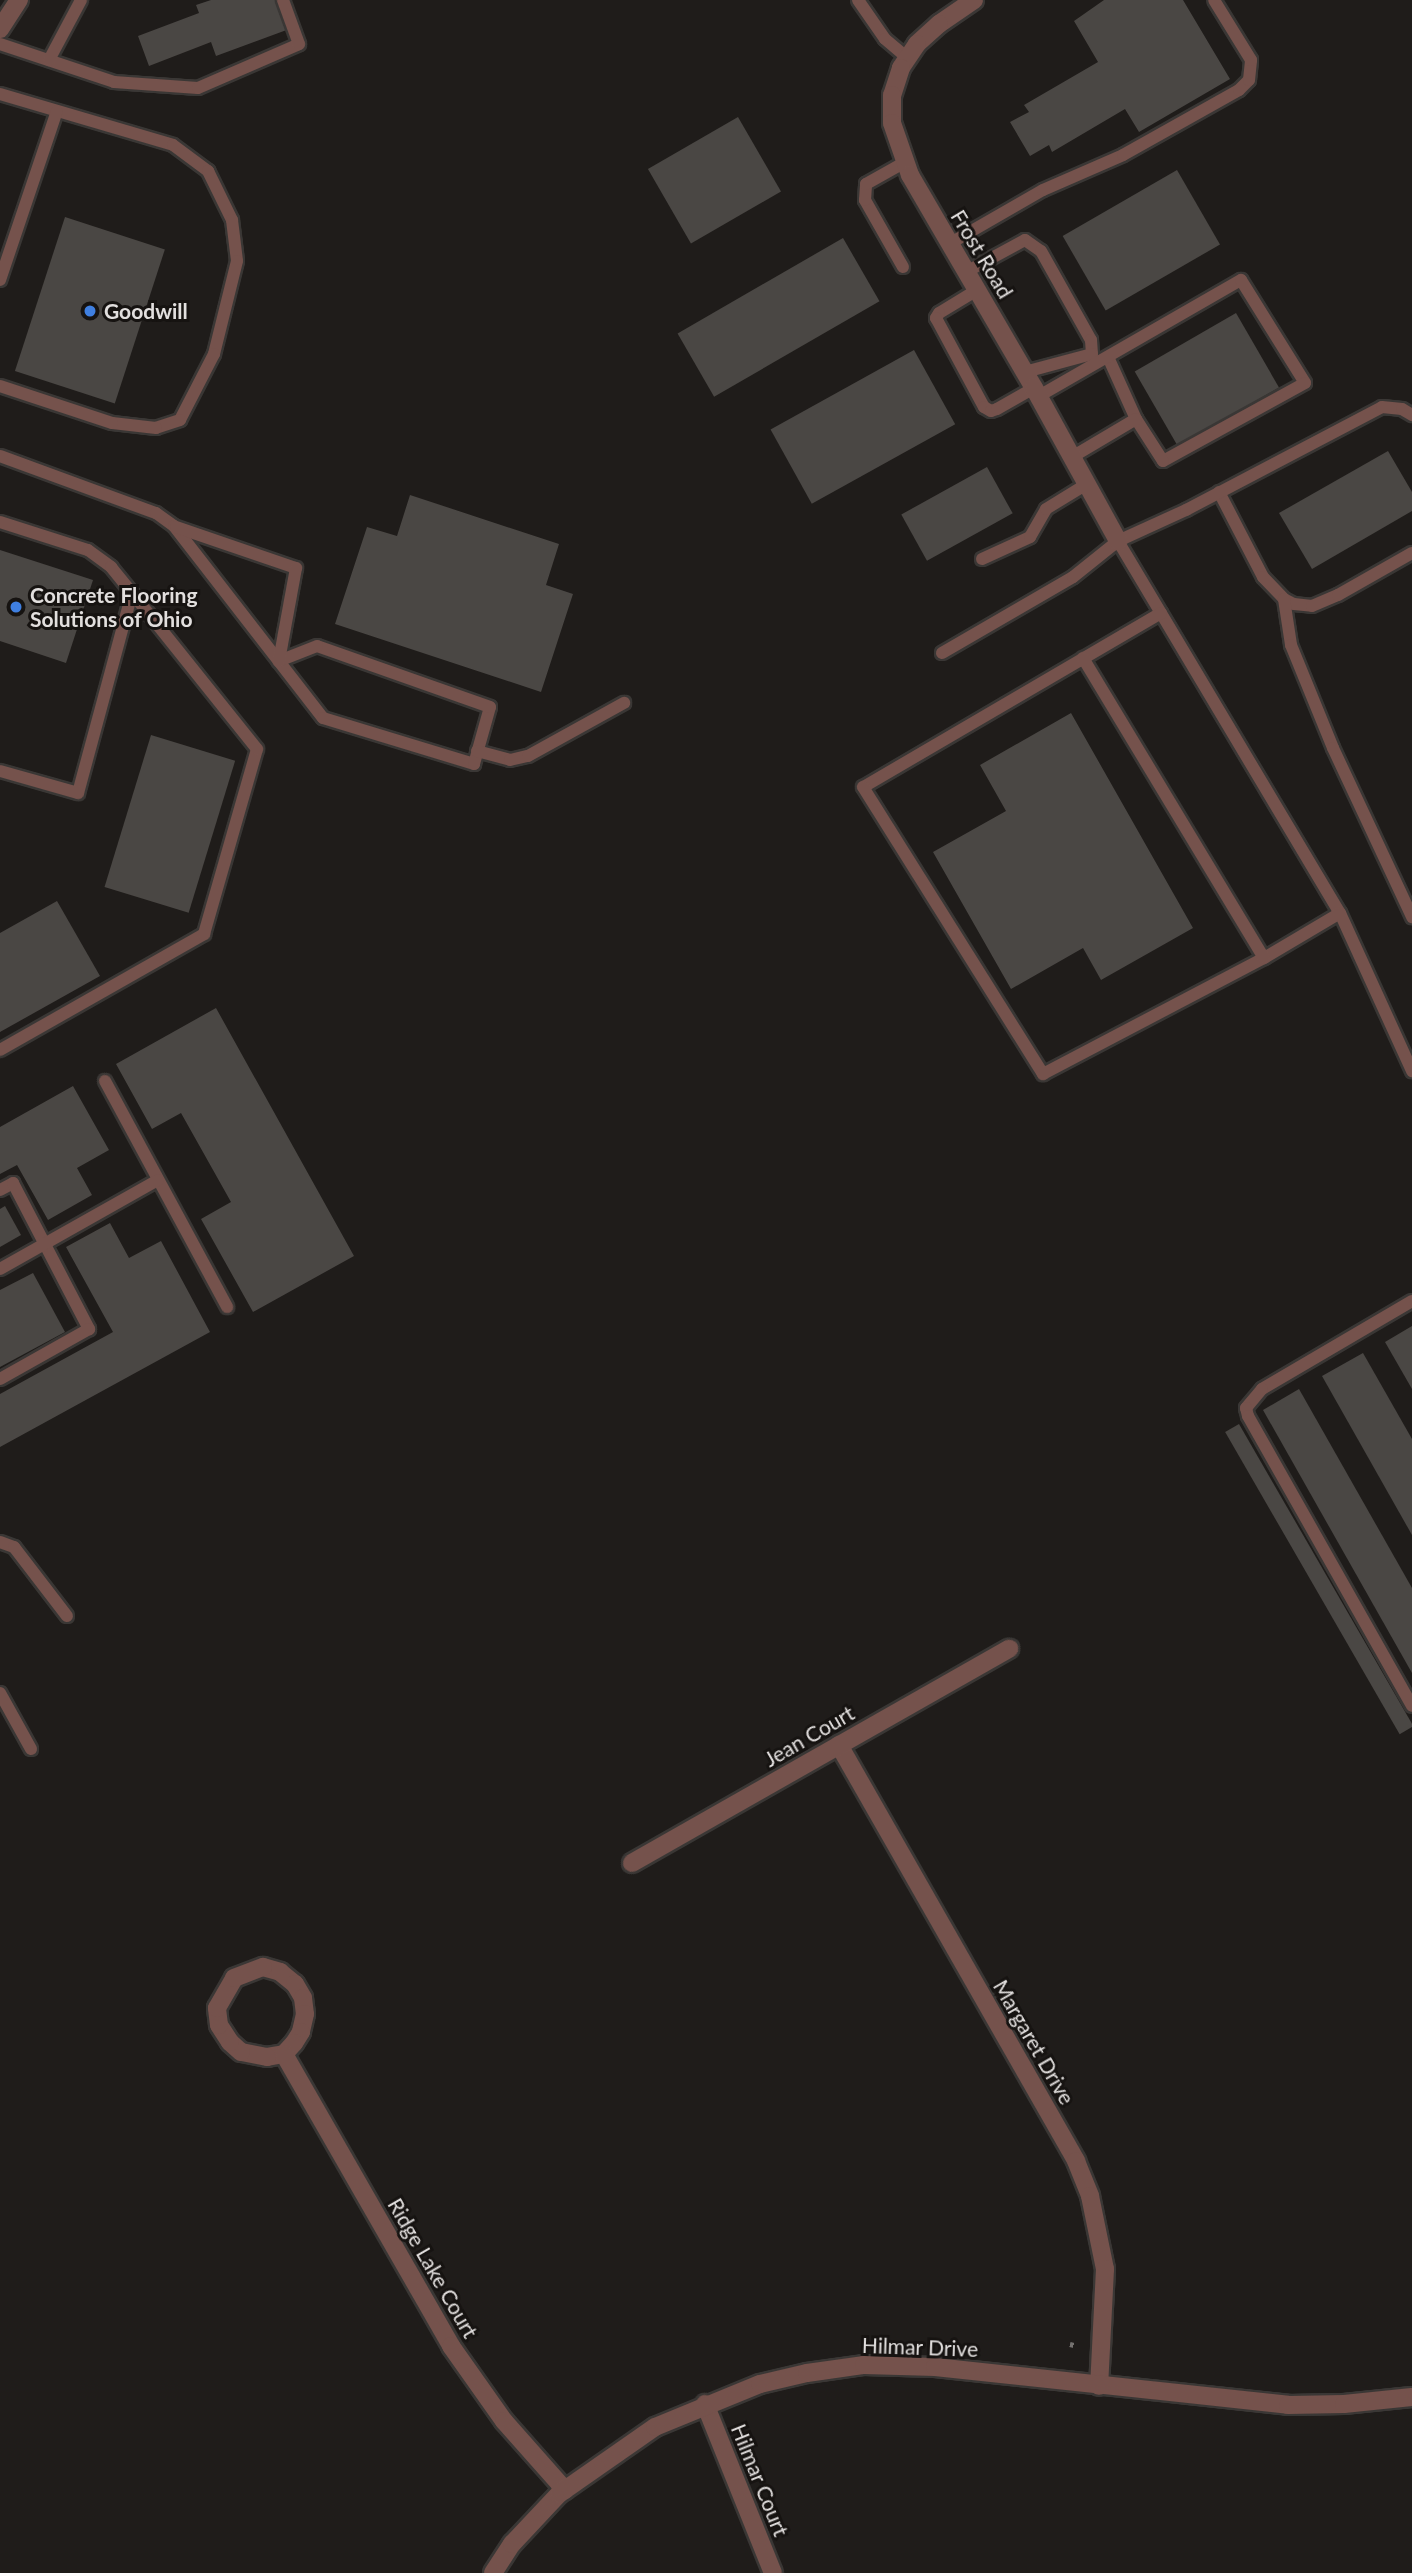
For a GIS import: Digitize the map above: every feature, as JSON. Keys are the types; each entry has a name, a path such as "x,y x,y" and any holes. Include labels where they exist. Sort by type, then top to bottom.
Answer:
{"street":[{"path":"0,29 19,0"},
{"name":"Frost Road","path":"974,0 939,24 908,58 892,95 892,123 905,162 949,244 1033,386 1118,541"},
{"name":"Jean Court","path":"632,1863 1009,1649"},
{"name":"Margaret Drive","path":"839,1745 1076,2161 1090,2196 1105,2269 1099,2386"},
{"path":"263,1967 280,1972 295,1984 303,1998 305,2014 301,2032 284,2054 257,2056 241,2052 224,2034 219,2025 217,2008 234,1978 263,1967"},
{"name":"Ridge Lake Court","path":"284,2054 451,2346 504,2421 565,2490"},
{"name":"Hilmar Drive","path":"493,2573 512,2544 565,2490 655,2427 705,2404 760,2384 864,2365 935,2367 1288,2405 1344,2404 1412,2397"},
{"name":"Hilmar Court","path":"705,2404 773,2573"}],"lane":[{"path":"49,60 81,0"},
{"path":"0,44 114,82 198,88 299,44 282,0"},
{"path":"858,0 885,39 908,58"},
{"path":"949,244 1043,190 1122,155 1239,90 1249,80 1251,60 1214,0"},
{"path":"0,94 173,145 208,171 232,220 237,261 214,355 180,420 156,428 112,423 0,386"},
{"path":"0,280 57,111"},
{"path":"903,267 865,200 866,184 905,162"},
{"path":"966,272 1025,240 1041,251 1091,340 1092,354 991,411 984,407 936,318 939,313 977,290"},
{"path":"1033,386 1108,357 1241,280 1305,383 1163,461 1136,419 1108,357"},
{"path":"942,653 1073,577 1118,541 1382,407 1402,409 1412,415"},
{"path":"1072,457 1136,419"},
{"path":"0,456 156,513 174,526 323,718 474,764 490,707 317,646 279,661"},
{"path":"982,559 1030,537 1046,509 1087,484"},
{"path":"1219,492 1264,577 1284,599 1294,604 1312,606 1338,595 1412,553"},
{"path":"0,522 88,550 111,567 257,749 204,934 0,1050"},
{"path":"174,526 296,568 279,661"},
{"path":"1118,541 1340,913 1412,1071"},
{"path":"0,771 78,793 132,593"},
{"path":"1284,599 1291,645 1333,748 1412,917"},
{"path":"1161,613 863,787 1044,1074 1264,958 1340,913"},
{"path":"1083,658 1264,958"},
{"path":"477,751 510,760 528,755 624,703"},
{"path":"105,1081 227,1307"},
{"path":"0,1269 158,1180"},
{"path":"0,1190 13,1183 89,1329 0,1379"},
{"path":"1412,1301 1262,1389 1246,1408 1248,1416 1412,1706"},
{"path":"0,1542 15,1547 67,1616"},
{"path":"0,1693 31,1749"}],"path":[{"path":"1070,2344 1078,2346"}],"building":[{"path":"211,0 281,0 292,28 216,56 211,42 149,66 138,36 199,13 196,5"},
{"path":"1104,0 1183,0 1230,79 1139,132 1125,109 1052,152 1049,145 1030,156 1010,122 1029,112 1024,105 1098,62 1074,21"},
{"path":"738,117 781,191 691,243 648,169"},
{"path":"1177,170 1220,244 1106,310 1063,236"},
{"name":"Goodwill","path":"65,217 165,249 115,404 15,371"},
{"path":"843,238 880,301 714,397 678,334"},
{"path":"1236,313 1279,387 1178,446 1135,372"},
{"path":"914,350 955,424 812,504 771,430"},
{"path":"1388,451 1412,492 1412,511 1312,569 1279,513"},
{"path":"987,467 1013,513 927,561 901,515"},
{"path":"410,495 559,544 546,585 573,594 541,692 335,624 367,527 397,536"},
{"path":"0,550 93,580 66,663 0,641"},
{"path":"1071,713 1193,928 1101,980 1083,948 1011,989 933,852 1006,811 980,765"},
{"path":"151,735 235,761 189,913 105,887"},
{"path":"57,901 100,976 0,1032 0,933"},
{"path":"216,1008 354,1256 253,1312 201,1219 231,1202 181,1113 152,1129 116,1064"},
{"path":"73,1086 109,1150 77,1168 92,1195 48,1220 17,1165 0,1174 0,1127"},
{"path":"5,1206 21,1235 0,1247 0,1209"},
{"path":"110,1223 129,1258 161,1241 210,1332 0,1447 0,1394 113,1332 66,1247"},
{"path":"33,1273 65,1332 0,1367 0,1290"},
{"path":"1412,1326 1412,1389 1385,1342"},
{"path":"1363,1353 1412,1439 1412,1535 1322,1376"},
{"path":"1299,1389 1412,1588 1412,1673 1263,1410"},
{"path":"1239,1424 1412,1724 1412,1727 1400,1734 1225,1432"}],"place":[{"name":"Goodwill","path":"90,311"},
{"name":"Concrete Flooring Solutions of Ohio","path":"16,607"}]}
